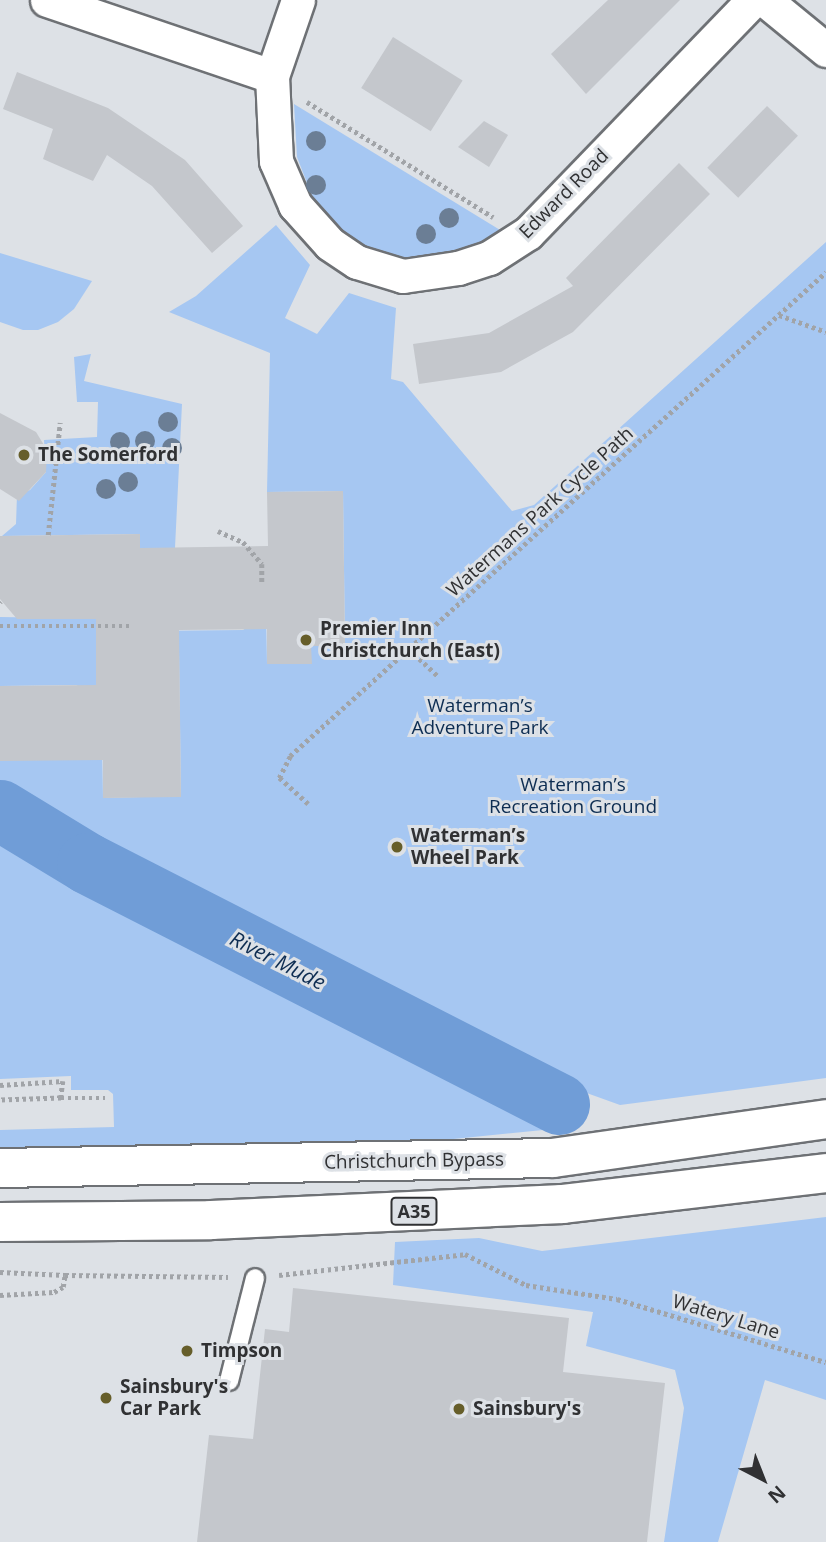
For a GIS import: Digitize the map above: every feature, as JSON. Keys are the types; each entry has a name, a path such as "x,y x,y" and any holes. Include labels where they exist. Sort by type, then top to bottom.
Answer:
{"main road":[{"name":"Christchurch Bypass","path":"0,1168 553,1158 826,1119"},
{"name":"A35","path":"0,1222 211,1220 563,1205 826,1173"}],"street":[{"path":"47,0 272,78 298,0"},
{"name":"Edward Road","path":"272,78 276,161 286,187 310,223 357,262 403,276 424,275 489,258 523,236 753,0"},
{"path":"765,0 826,50"}],"lane":[{"path":"229,1381 255,1278"}],"path":[{"path":"272,78 523,236"},
{"name":"Watermans Park Cycle Path","path":"309,804 279,778 290,756 826,272"},
{"path":"779,315 826,332"},
{"path":"48,535 60,423"},
{"path":"218,531 243,542 262,564 262,583"},
{"path":"0,625 129,626"},
{"path":"410,649 438,676"},
{"path":"0,1085 63,1082 61,1098"},
{"path":"0,1100 105,1098"},
{"name":"Watery Lane","path":"0,1272 255,1278 465,1254 526,1286 617,1299 826,1362"},
{"path":"0,1294 54,1292 63,1287 65,1275"}],"green space":[{"path":"294,104 505,233 489,245 430,265 368,251 317,209 297,157"},
{"name":"Waterman’s Recreation Ground","path":"276,225 310,265 285,318 317,334 349,293 396,308 391,379 403,382 512,511 534,505 826,242 826,1078 620,1105 570,1087 576,1104 563,1128 424,1142 0,1154 0,1130 114,1127 113,1094 108,1090 71,1090 71,1076 0,1079 0,761 102,743 103,798 181,796 179,651 144,631 243,630 266,614 267,664 311,664 311,646 345,646 343,491 267,492 270,353 169,312 196,296"},
{"path":"0,253 92,281 74,309 58,322 38,330 23,330 0,322"},
{"path":"91,354 84,381 182,404 175,548 140,548 140,534 2,536 16,524 17,495 30,490 46,472 44,440 97,437 98,402 77,402 74,357"},
{"path":"0,617 129,619 96,635 96,716 77,685 0,686"},
{"path":"826,1217 826,1400 765,1380 718,1542 664,1542 684,1408 675,1370 586,1346 593,1312 393,1285 395,1242 479,1238 542,1251"}],"building":[{"path":"608,0 680,0 586,94 551,54"},
{"path":"393,37 463,80 431,131 361,88"},
{"path":"17,72 108,108 185,160 243,226 212,253 152,186 107,155 93,181 43,159 53,129 3,109"},
{"path":"767,106 798,136 738,198 707,168"},
{"path":"484,121 508,135 489,167 458,147"},
{"path":"679,163 710,194 573,332 501,372 419,384 413,344 489,333 573,286 566,278"},
{"name":"The Somerford","path":"0,413 36,432 47,450 46,472 19,501 0,489"},
{"name":"Premier Inn Christchurch (East)","path":"343,491 345,646 311,646 312,664 267,664 267,629 179,630 181,797 103,798 103,760 0,761 0,686 96,685 96,619 17,619 0,599 0,536 140,534 140,548 268,546 267,492"},
{"name":"Sainsbury's","path":"293,1288 569,1318 563,1372 665,1383 647,1542 197,1542 209,1435 253,1439 265,1329 289,1332"}],"waterway":[{"name":"River Mude","path":"0,810 87,863 559,1104"}],"place":[{"name":"The Somerford","path":"24,455"},
{"name":"Premier Inn Christchurch (East)","path":"306,640"},
{"name":"Waterman’s Wheel Park","path":"397,847"},
{"name":"Timpson","path":"187,1351"},
{"name":"Sainsbury's Car Park","path":"106,1398"},
{"name":"Sainsbury's","path":"459,1409"}],"park label":[{"name":"Waterman’s Adventure Park","path":"480,717"}]}
